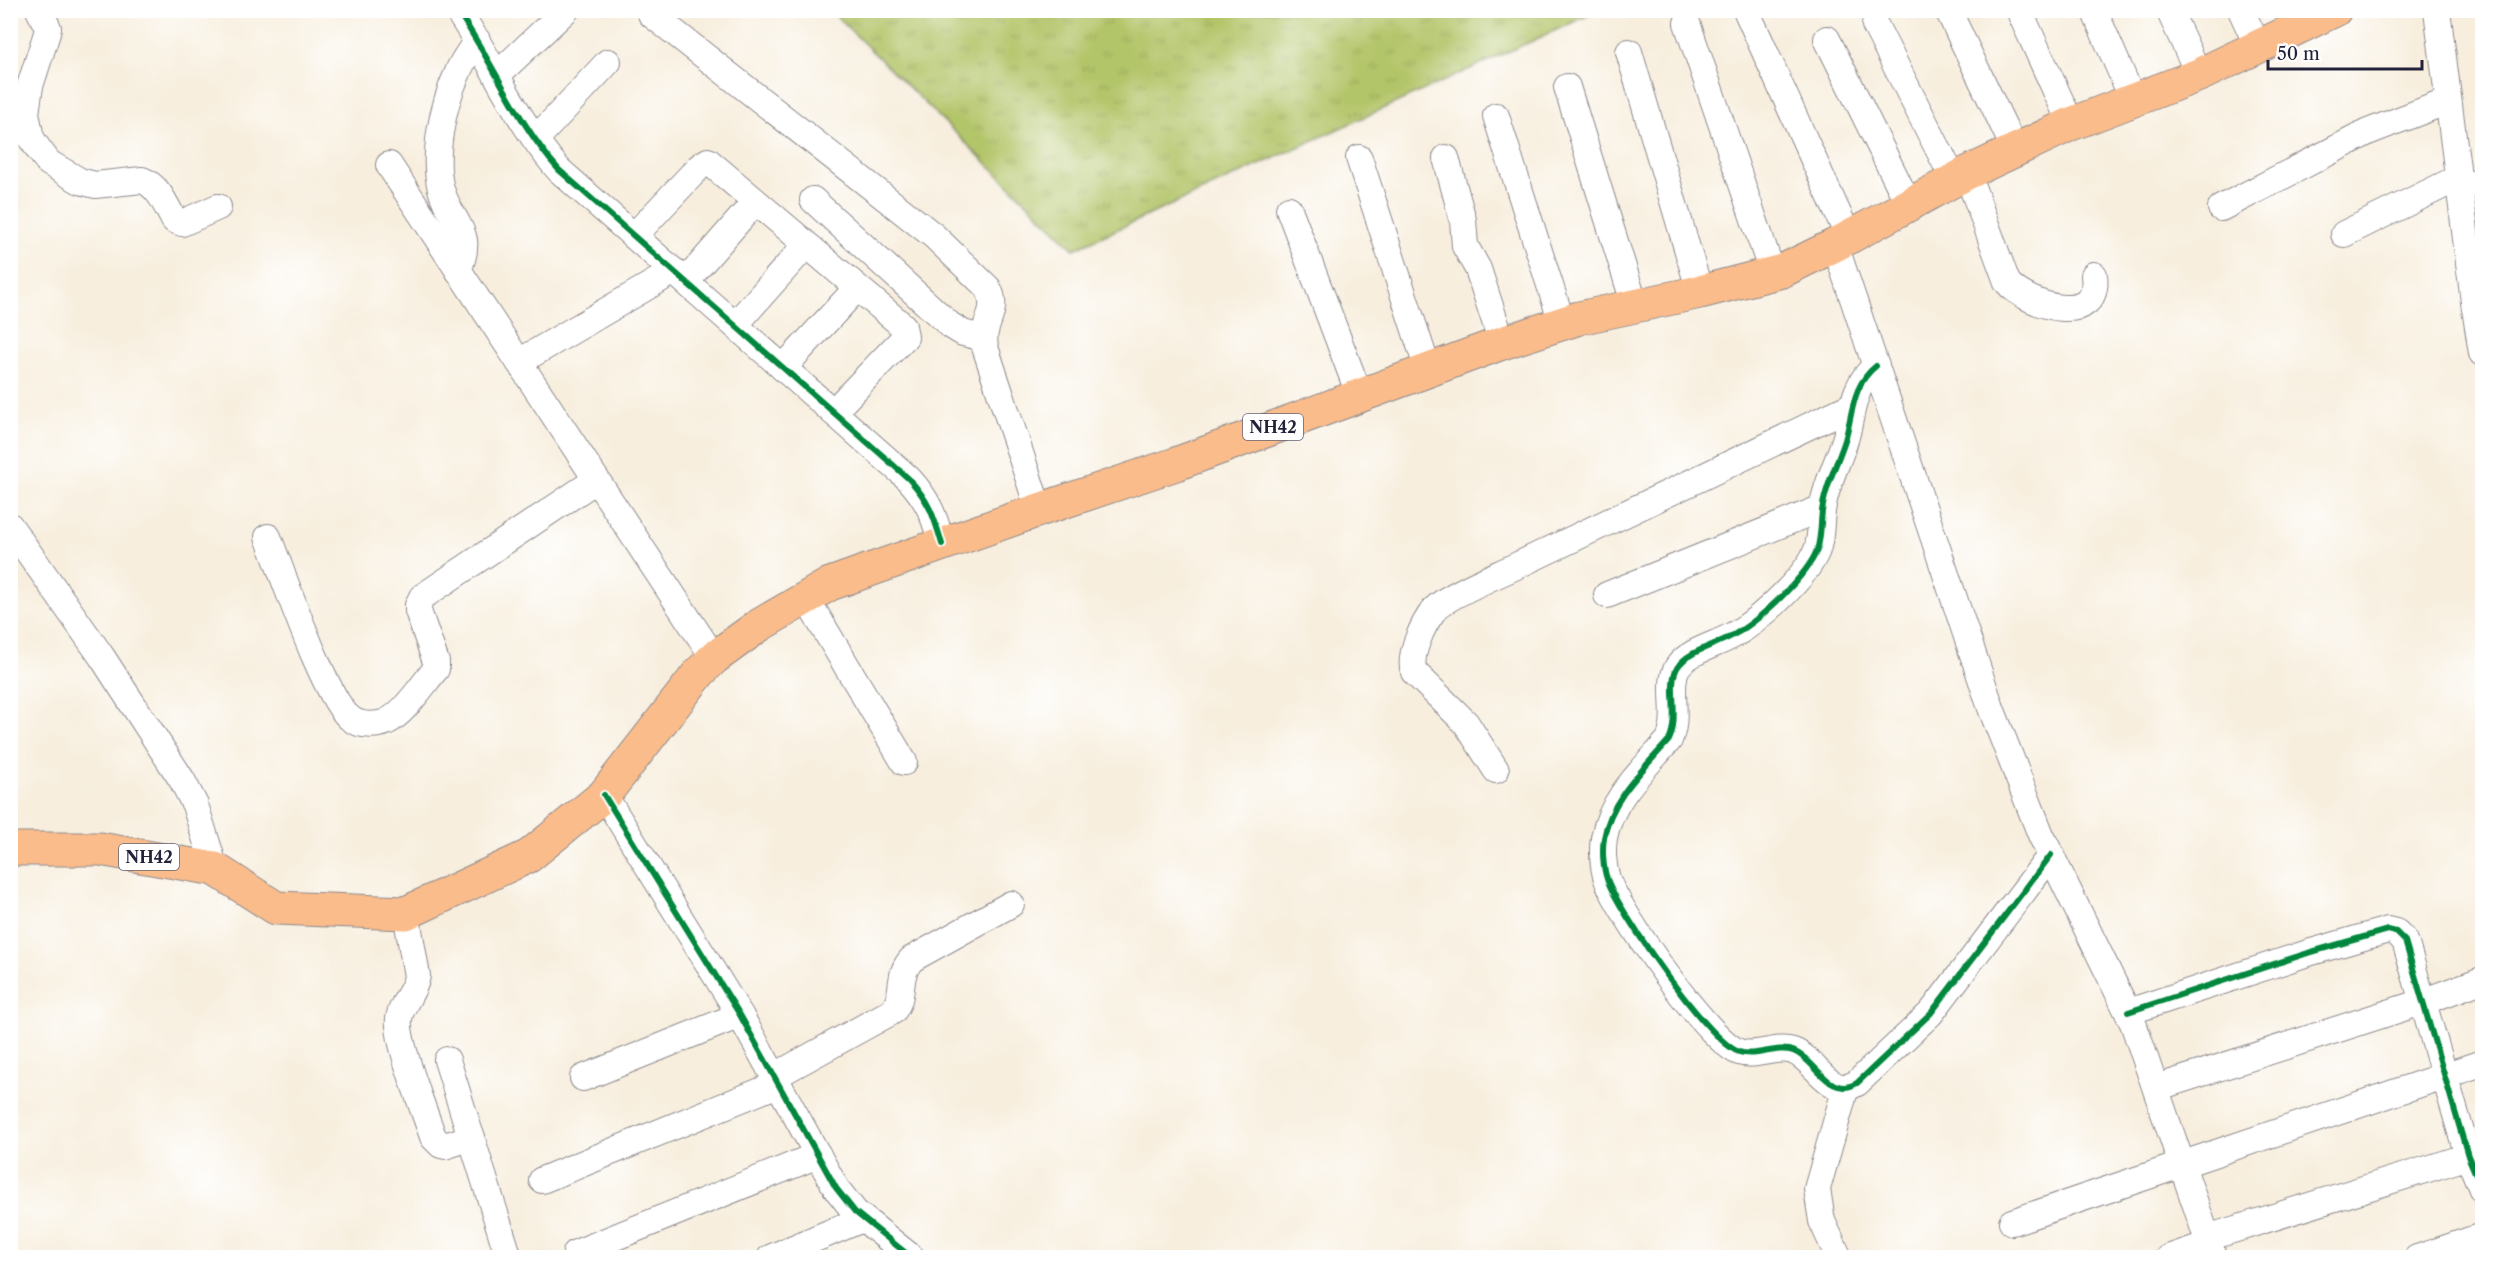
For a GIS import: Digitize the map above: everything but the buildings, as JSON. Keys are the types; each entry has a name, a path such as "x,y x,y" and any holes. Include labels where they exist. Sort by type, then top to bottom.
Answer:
{"highway":[{"name":"NH42","path":"10,849 100,849 215,869 276,908 406,913 529,856 604,795 699,673 714,658 758,626 830,584 1176,464 1359,394 1562,323 1773,275 1842,242 1960,176 2071,124 2199,75 2325,13"}],"street":[{"path":"39,10 48,28 30,86 26,113 31,138 49,163 81,181 95,185 142,180 148,182 155,187 178,223 182,224 218,207"},
{"path":"497,75 566,10"},
{"path":"1948,10 2015,150"},
{"path":"2019,10 2071,124"},
{"path":"2094,10 2133,100"},
{"path":"2169,10 2199,75"},
{"path":"2241,10 2258,47"},
{"path":"2437,10 2448,101 2466,182 2482,353"},
{"path":"460,12 536,139 559,170 909,479 925,496 934,514 942,544"},
{"path":"1747,12 1842,242 1876,366 1991,708 2051,855 2128,1012 2210,1246"},
{"path":"651,14 934,236 988,288 994,305 983,338 1039,510"},
{"path":"1687,23 1773,275"},
{"path":"1875,25 1960,176 2007,282 2015,292 2028,299 2072,309 2082,305 2091,297 2095,285 2094,275"},
{"path":"1827,39 1909,205"},
{"path":"458,270 465,255 466,241 441,189 438,144 444,113 458,71 477,40"},
{"path":"1629,52 1700,292"},
{"path":"536,139 608,62"},
{"path":"1567,87 1635,306"},
{"path":"2222,208 2368,132 2448,101"},
{"path":"1496,116 1562,323"},
{"path":"1359,158 1428,370"},
{"path":"1446,158 1463,220 1465,246 1478,269 1502,343"},
{"path":"634,236 705,162 711,163 903,326 904,338 833,412"},
{"path":"389,165 714,658"},
{"path":"2344,234 2466,182"},
{"path":"813,200 950,325 963,333 983,338"},
{"path":"519,362 680,276 755,202"},
{"path":"1289,208 1359,394"},
{"path":"735,325 806,245"},
{"path":"783,368 856,288"},
{"path":"1876,366 1861,384 1851,406 1845,437 1826,491 1817,550 1800,575 1760,617 1737,633 1688,658 1678,667 1674,676 1673,730 1669,740 1616,805 1604,839 1606,878 1676,989 1732,1049 1747,1054 1794,1051 1807,1059 1830,1083 1846,1087 1857,1083 1931,1013 2051,855"},
{"path":"1497,770 1466,723 1414,672 1411,663 1413,652 1434,609 1454,597 1851,406"},
{"path":"268,537 318,664 340,708 351,720 364,724 378,724 396,716 436,669 436,662 418,611 418,604 422,597 596,480"},
{"path":"1607,596 1822,508"},
{"path":"10,526 102,657 182,780 195,805 215,869"},
{"path":"806,598 904,762"},
{"path":"604,795 740,1014 836,1188 862,1219 912,1257"},
{"path":"542,1180 776,1080 893,1011 898,1003 904,966 912,959 1011,904"},
{"path":"406,913 417,976 416,984 399,1020 402,1041 433,1137 445,1146 472,1137"},
{"path":"2128,1012 2308,953 2388,930 2396,932 2405,941 2444,1076 2475,1154 2482,1189"},
{"path":"2156,1088 2422,1002 2482,980"},
{"path":"583,1078 740,1014"},
{"path":"447,1060 509,1257"},
{"path":"2012,1222 2482,1063"},
{"path":"1839,1257 1822,1221 1817,1189 1846,1087"},
{"path":"2168,1257 2210,1246 2475,1154"},
{"path":"576,1253 818,1155"},
{"path":"770,1257 862,1219"},
{"path":"2417,1257 2482,1236"}],"green space":[{"path":"831,11 1598,11 1074,249"}],"cycle path":[{"path":"457,10 530,132 559,170 909,479 930,509 942,544"},
{"path":"1876,366 1862,382 1855,400 1845,440 1825,497 1819,544 1812,560 1782,596 1757,619 1728,638 1688,657 1677,668 1673,683 1673,721 1669,740 1621,797 1608,823 1603,848 1607,879 1628,918 1666,974 1707,1025 1725,1043 1739,1052 1746,1053 1780,1049 1793,1051 1801,1055 1831,1082 1847,1087 1857,1083 1931,1013 2051,855"},
{"path":"604,795 740,1015 836,1188 855,1212 912,1258"},
{"path":"2128,1012 2308,953 2388,930 2396,932 2405,941 2468,1156 2482,1189"}]}
